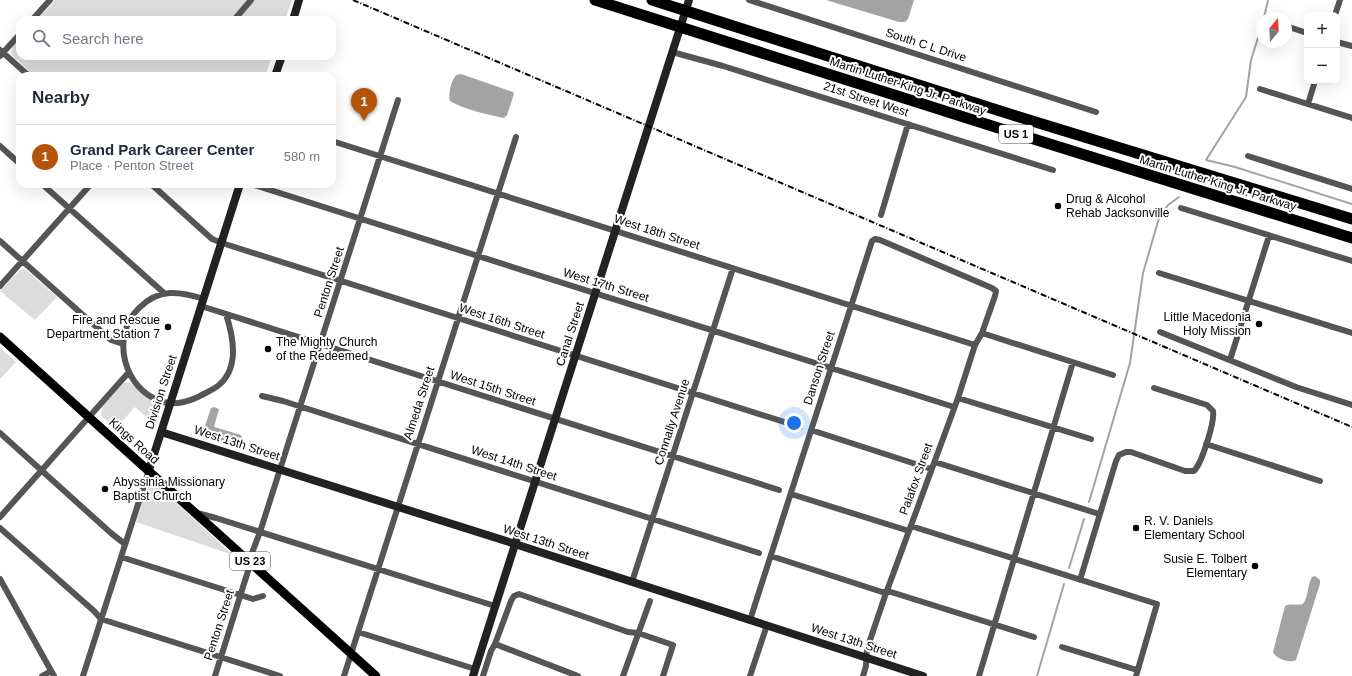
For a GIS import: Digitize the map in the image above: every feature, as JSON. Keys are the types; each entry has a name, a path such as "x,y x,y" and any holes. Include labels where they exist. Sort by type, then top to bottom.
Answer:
{"highway":[{"name":"Martin Luther King Jr. Parkway","path":"595,0 1352,238"},
{"name":"Martin Luther King Jr. Parkway","path":"652,0 688,5 1030,120 1352,220"}],"main road":[{"name":"Kings Road","path":"0,337 376,676"}],"street":[{"path":"36,16 50,0"},
{"path":"237,16 251,0"},
{"path":"294,16 300,0"},
{"name":"South C L Drive","path":"749,0 1096,112"},
{"path":"1336,12 1340,0"},
{"name":"Canal Street","path":"474,673 688,5"},
{"path":"1292,28 1304,32"},
{"path":"16,38 1,53 24,72"},
{"path":"1340,43 1352,46"},
{"name":"21st Street West","path":"672,52 723,66 1053,170"},
{"path":"277,72 281,60"},
{"path":"1308,104 1314,84"},
{"path":"1260,89 1352,118"},
{"name":"Penton Street","path":"214,676 252,553 281,469 398,100"},
{"path":"882,215 908,124"},
{"name":"Almeda Street","path":"344,676 516,137"},
{"name":"West 18th Street","path":"336,142 975,345"},
{"path":"0,146 16,160"},
{"path":"1248,156 1352,189"},
{"path":"46,188 164,293 152,297 136,311 127,327 123,344 123,355 129,372 134,380 151,396 163,402 182,402 194,399 209,392 218,385 226,376 231,365 233,344 226,314"},
{"path":"0,286 87,188"},
{"name":"West 16th Street","path":"155,188 212,239 222,243 800,427"},
{"name":"Division Street","path":"83,676 239,188"},
{"name":"West 17th Street","path":"263,188 954,407"},
{"path":"1181,208 1352,261"},
{"path":"1230,360 1269,236"},
{"name":"Danson Street","path":"750,620 870,244 875,239 880,240 996,291"},
{"path":"0,241 111,340 123,344"},
{"name":"Connally Avenue","path":"632,582 733,268"},
{"path":"1159,273 1352,333"},
{"name":"Palafox Street","path":"863,676 866,666 866,649 958,398 975,345 982,333 996,291"},
{"name":"West 15th Street","path":"164,293 181,293 226,314 779,490"},
{"path":"1160,332 1296,387 1352,405"},
{"path":"982,333 1113,375"},
{"path":"979,676 1073,362"},
{"path":"0,517 129,372"},
{"path":"1080,580 1116,458 1121,453 1131,452 1185,471 1194,471 1200,462 1213,418 1213,411 1207,405 1154,388"},
{"name":"West 14th Street","path":"262,396 760,553"},
{"path":"958,398 1091,440"},
{"path":"810,430 931,469"},
{"name":"West 13th Street","path":"161,432 281,469 923,676"},
{"path":"0,433 125,544"},
{"path":"1206,444 1320,481"},
{"path":"935,462 1099,514"},
{"path":"791,494 910,528 1157,604 1136,673 1062,647"},
{"path":"196,513 495,606"},
{"path":"0,528 94,611 101,620 280,676"},
{"path":"770,556 1034,638"},
{"path":"121,557 252,599 264,596"},
{"path":"0,579 52,673 42,676"},
{"path":"483,676 491,651 502,627 511,601 514,596 520,594 628,632 638,633 673,645 663,676"},
{"path":"623,676 650,601"},
{"path":"750,676 767,625"},
{"path":"358,632 474,673"},
{"path":"495,644 578,676"}],"shaded area":[{"path":"55,0 292,0 286,16 41,16"},
{"path":"826,0 914,0 908,19 905,22 899,22"},
{"path":"16,43 16,59 12,55 12,48"},
{"path":"17,60 271,60 266,72 30,72"},
{"path":"461,74 513,92 514,94 507,115 504,118 483,113 450,101 449,99 452,82 456,75"},
{"path":"23,269 57,297 35,320 0,291 20,270"},
{"path":"0,348 16,362 0,379"},
{"path":"129,382 156,403 160,409 155,425 135,407 115,429 101,415 102,407 124,383"},
{"path":"214,407 219,409 214,427 241,435 241,447 202,435 211,408"},
{"path":"151,485 158,486 233,555 136,522 143,497"},
{"path":"1315,576 1320,580 1320,584 1296,660 1283,660 1273,652 1285,606 1303,604 1310,580"}],"waterway":[{"path":"1265,12 1268,0"},
{"path":"1206,160 1246,97 1251,60 1256,44"},
{"path":"1206,160 1235,167 1352,204"},
{"path":"1089,502 1130,363 1143,273 1159,218 1168,205 1179,197"},
{"path":"1069,568 1084,519"},
{"path":"1037,676 1064,584"}],"railway":[{"path":"353,0 1352,427"}],"place":[{"name":"Grand Park Career Center","path":"364,121"},
{"name":"Drug & Alcohol Rehab Jacksonville","path":"1058,206"},
{"name":"Little Macedonia Holy Mission","path":"1259,324"},
{"name":"Fire and Rescue Department Station 7","path":"168,327"},
{"name":"The Mighty Church of the Redeemed","path":"268,349"},
{"name":"Abyssinia Missionary Baptist Church","path":"105,489"},
{"name":"R. V. Daniels Elementary School","path":"1136,528"},
{"name":"Susie E. Tolbert Elementary","path":"1255,566"}]}
